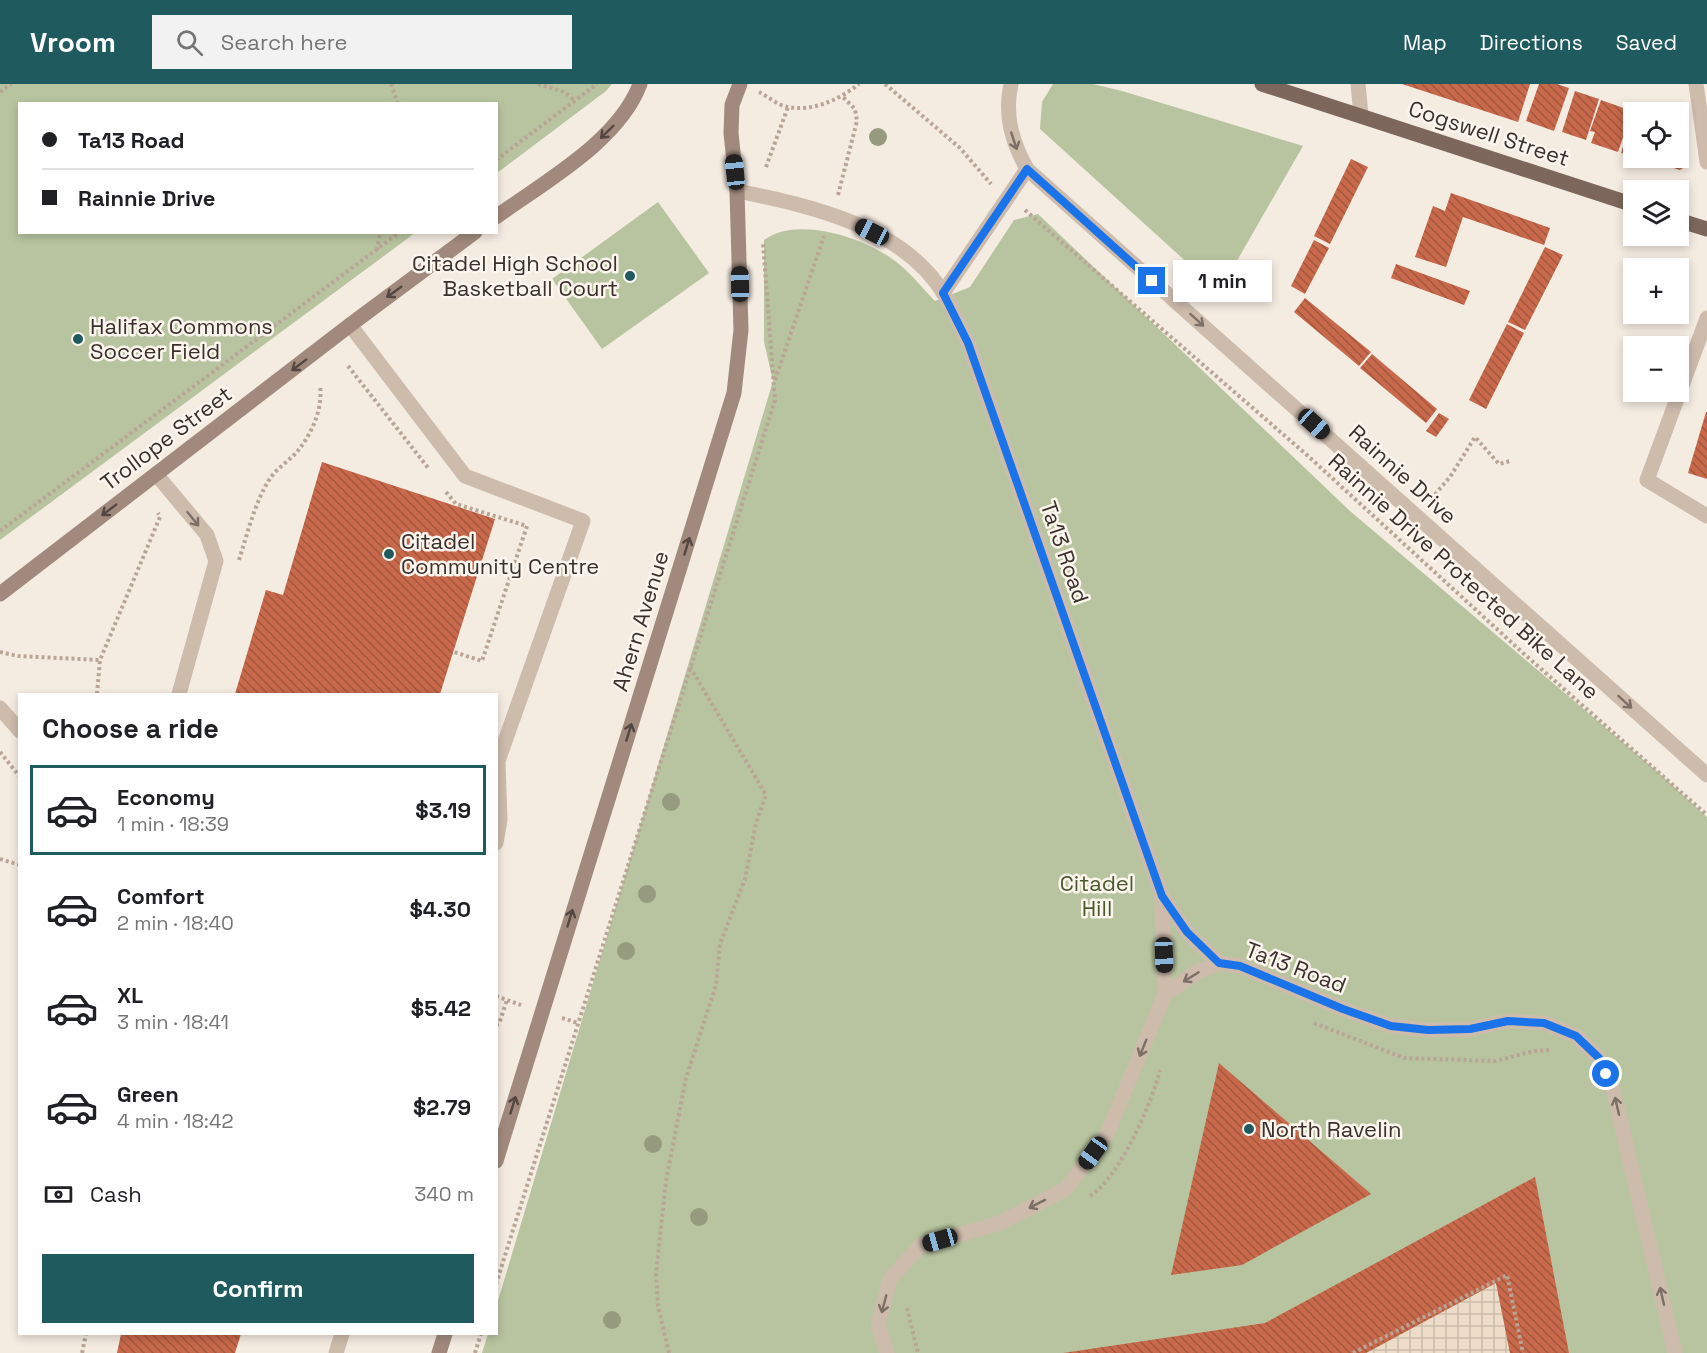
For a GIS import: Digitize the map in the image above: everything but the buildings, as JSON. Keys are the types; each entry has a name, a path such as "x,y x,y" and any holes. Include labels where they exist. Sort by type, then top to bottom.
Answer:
{"main road":[{"name":"Cogswell Street","path":"1262,84 1623,201"},
{"path":"1689,223 1707,229"}],"street":[{"path":"498,216 593,146 617,122 635,96 640,84"},
{"name":"Rainnie Drive","path":"1011,84 1009,118 1013,144 1027,169 1707,775"},
{"path":"1358,84 1361,115"},
{"path":"1695,84 1707,162"},
{"name":"Ahern Avenue","path":"498,1155 734,393 741,330 737,191 731,133 732,105 746,86"},
{"path":"943,293 1027,169"},
{"name":"Ta13 Road","path":"737,191 806,205 855,224 889,241 924,269 943,293 968,343 1162,896"},
{"name":"Trollope Street","path":"0,594 472,234"},
{"path":"1707,318 1647,480 1707,516"},
{"path":"350,325 465,476 583,521 498,761 500,820 498,832"},
{"path":"156,474 207,535 216,561 179,693"},
{"path":"0,708 18,729"},
{"path":"1162,896 1187,932 1219,963"},
{"path":"887,1353 878,1325 890,1279 920,1246 1000,1223 1066,1189 1107,1134 1165,994 1162,896"},
{"name":"Ta13 Road","path":"1165,994 1197,972 1219,963 1240,966 1343,1009 1391,1026 1428,1030 1470,1029 1508,1021 1544,1023 1576,1036 1599,1058 1613,1089 1675,1353"},
{"path":"336,1353 342,1335"},
{"path":"439,1353 445,1335"}],"path":[{"path":"0,92 11,84"},
{"path":"391,84 397,102"},
{"path":"538,84 564,92 576,101"},
{"path":"498,159 597,84"},
{"path":"746,86 788,107 818,105 843,97 859,84"},
{"path":"885,84 960,148 996,190"},
{"path":"766,168 788,107"},
{"name":"Rainnie Drive Protected Bike Lane","path":"1004,203 1030,212 1308,456 1523,653 1707,815"},
{"path":"377,250 380,234"},
{"path":"0,531 397,234"},
{"path":"498,1278 775,400 775,380 767,331 764,248 761,236"},
{"path":"348,366 435,477"},
{"path":"238,563 259,500 272,476 296,452 315,422 322,400 320,386"},
{"path":"1431,499 1450,477 1474,437 1499,464 1510,461"},
{"path":"442,486 456,504 527,526 482,661 454,652"},
{"path":"97,693 100,660 160,517 157,510"},
{"path":"0,652 18,656 100,660"},
{"path":"669,1353 658,1306 656,1274 666,1181 686,1078 716,985 720,944 746,879 756,823 766,795 690,667"},
{"path":"0,752 18,774"},
{"path":"0,859 18,864"},
{"path":"498,997 526,1006"},
{"path":"498,1024 507,1000"},
{"path":"555,1016 578,1023"},
{"path":"1310,1020 1318,1027 1404,1058 1496,1061 1534,1051 1560,1050"},
{"path":"1085,1199 1094,1194 1122,1156 1146,1114 1161,1063"},
{"path":"1353,1353 1507,1275 1523,1353"},
{"path":"908,1302 907,1311 918,1353"},
{"path":"82,1353 86,1335"},
{"path":"475,1353 481,1335"}],"green space":[{"path":"0,84 612,84 606,91 498,172 498,102 18,102 18,234 414,234 0,540"},
{"path":"1053,84 1093,84 1122,91 1303,146 1223,285 1202,276 1040,129 1042,102"},
{"name":"Citadel High School Basketball Court","path":"658,202 709,273 602,349 552,279"},
{"name":"Citadel Hill","path":"1038,214 1350,511 1658,772 1707,817 1707,1353 482,1353 488,1335 498,1335 498,1301 773,381 764,342 764,240 778,233 812,230 831,232 867,244 895,261 935,301 970,287 1014,220"}],"shaded area":[{"path":"1496,1283 1510,1353 1366,1353"}],"place":[{"name":"Citadel High School Basketball Court","path":"630,276"},
{"name":"Halifax Commons Soccer Field","path":"78,339"},
{"name":"Citadel Community Centre","path":"389,554"},
{"name":"North Ravelin","path":"1249,1129"}],"route":[{"path":"1152,281 1027,169 943,293 968,343 1162,896 1187,932 1219,963 1240,966 1343,1009 1391,1026 1428,1030 1470,1029 1508,1021 1544,1023 1576,1036 1599,1058 1606,1074"}]}
